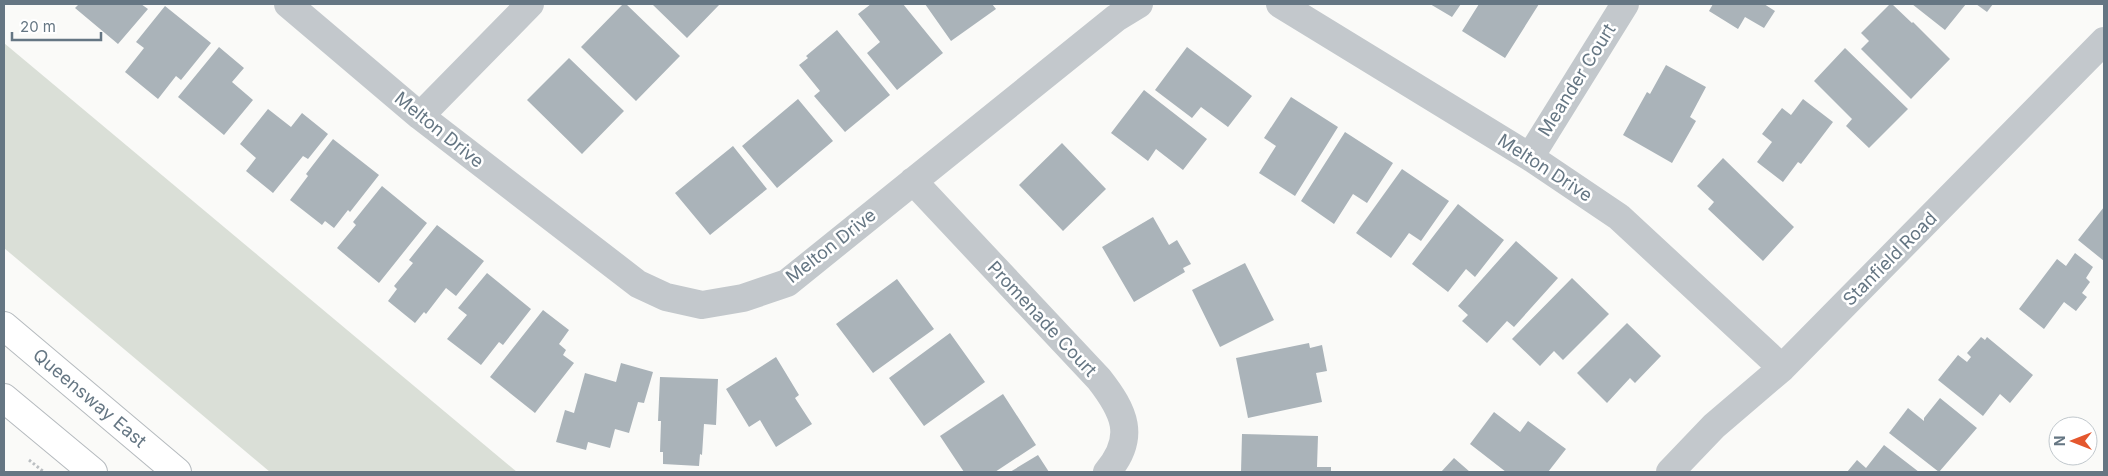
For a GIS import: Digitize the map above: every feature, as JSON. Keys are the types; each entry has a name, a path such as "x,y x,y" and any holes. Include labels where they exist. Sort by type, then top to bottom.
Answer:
{"main road":[{"name":"Queensway East","path":"4,326 177,472"},
{"path":"4,398 93,472"}],"street":[{"name":"Melton Drive","path":"288,4 420,116 638,284 666,297 702,305 743,298 786,283 1116,18 1139,4"},
{"path":"420,116 530,4"},
{"name":"Melton Drive","path":"1280,4 1530,156 1619,218 1782,368"},
{"name":"Meander Court","path":"1530,156 1625,4"},
{"name":"Stanfield Road","path":"1670,472 1714,426 1782,368 2104,40"},
{"name":"Promenade Court","path":"913,182 1099,379 1117,403 1125,428 1123,445 1116,461 1107,472"}],"shaded area":[{"path":"4,43 517,472 270,472 4,248"}],"building":[{"path":"79,4 141,4 148,9 118,44 75,8"},
{"path":"623,4 626,4 680,56 636,101 581,47"},
{"path":"652,4 720,4 687,38"},
{"path":"871,4 903,4 943,53 897,90 867,53 880,42 858,14"},
{"path":"925,4 992,4 996,9 951,41"},
{"path":"1430,4 1461,4 1452,17"},
{"path":"1479,4 1539,4 1505,58 1462,31"},
{"path":"1713,4 1764,4 1775,11 1764,28 1745,17 1738,29 1709,11"},
{"path":"1890,4 1913,22 1950,59 1911,99 1861,49 1869,41 1861,33"},
{"path":"1912,4 1966,4 1945,30"},
{"path":"1976,4 1993,4 1987,12"},
{"path":"165,6 211,43 181,80 176,76 158,99 125,72 144,48 136,42"},
{"path":"837,30 890,95 845,132 814,96 820,91 799,65 808,58 806,56"},
{"path":"219,47 244,68 232,82 253,100 224,135 178,97"},
{"path":"1187,47 1252,96 1228,127 1201,107 1192,118 1155,90"},
{"path":"1845,48 1908,109 1869,148 1846,126 1852,119 1814,81"},
{"path":"569,58 624,111 582,154 527,100"},
{"path":"1666,65 1706,87 1690,117 1696,121 1672,163 1623,135 1647,92 1650,94"},
{"path":"1144,90 1207,139 1183,170 1156,149 1148,161 1111,133"},
{"path":"1291,97 1338,127 1295,196 1259,173 1276,146 1264,138"},
{"path":"798,99 833,141 777,188 742,146"},
{"path":"1803,99 1833,122 1801,164 1798,162 1783,182 1757,162 1772,142 1762,134 1782,108 1791,115"},
{"path":"268,109 291,127 302,113 328,134 308,159 303,156 273,193 246,171 256,158 240,144"},
{"path":"1345,132 1393,163 1367,203 1353,194 1334,224 1301,201"},
{"path":"333,139 379,175 350,212 348,210 334,228 325,221 322,225 290,200 308,176 306,174"},
{"path":"1062,143 1106,189 1063,231 1019,185"},
{"path":"733,146 767,189 710,235 675,193"},
{"path":"1723,158 1794,227 1763,261 1708,209 1714,202 1697,186"},
{"path":"1402,169 1449,201 1421,241 1409,233 1391,258 1356,233"},
{"path":"382,186 427,223 379,283 337,248 356,225 353,222"},
{"path":"1458,204 1504,240 1475,277 1466,269 1448,292 1412,264"},
{"path":"2104,207 2104,261 2078,240"},
{"path":"1153,217 1169,245 1177,240 1191,264 1183,268 1185,272 1134,302 1102,247"},
{"path":"437,225 484,261 456,296 446,288 426,314 424,312 415,323 388,301 397,289 394,286 413,263 409,260"},
{"path":"1516,241 1558,278 1514,327 1507,321 1487,343 1462,321 1468,315 1458,306"},
{"path":"2075,253 2093,267 2086,278 2090,282 2082,293 2087,297 2076,311 2064,302 2044,329 2019,309 2057,259 2066,266"},
{"path":"1245,263 1274,320 1220,347 1192,290"},
{"path":"487,273 531,309 503,345 499,342 481,365 447,339 467,315 458,308"},
{"path":"1572,278 1609,314 1563,360 1554,351 1540,366 1512,339"},
{"path":"897,279 934,329 873,373 836,324"},
{"path":"543,310 569,330 559,344 566,350 563,355 574,363 535,413 490,377"},
{"path":"1627,323 1661,356 1635,383 1630,378 1607,403 1577,373"},
{"path":"950,333 985,382 924,426 889,378"},
{"path":"1981,337 1985,340 1987,337 2033,375 2010,403 2000,394 1983,416 1938,380 1958,355 1967,362 1971,357 1967,353"},
{"path":"1309,343 1310,348 1322,345 1327,371 1316,373 1322,402 1248,418 1236,358"},
{"path":"776,357 799,395 795,398 812,424 776,447 760,420 749,427 726,389"},
{"path":"621,363 653,372 644,403 638,402 629,433 615,429 610,448 588,442 586,450 556,442 565,410 574,413 585,373 616,382"},
{"path":"660,377 718,379 716,425 704,424 702,455 700,454 699,466 663,464 663,452 660,452 661,421 658,421"},
{"path":"1003,394 1036,445 995,472 964,472 940,436"},
{"path":"1940,398 1977,428 1939,472 1889,433 1908,408 1924,421 1924,418"},
{"path":"1494,412 1520,432 1528,421 1566,449 1548,472 1506,472 1470,444"},
{"path":"1242,434 1318,436 1317,467 1331,467 1331,472 1241,472"},
{"path":"1884,445 1919,472 1847,472 1857,460 1866,468"},
{"path":"1038,455 1049,472 1010,472"},
{"path":"1454,458 1470,472 1441,472"}]}
